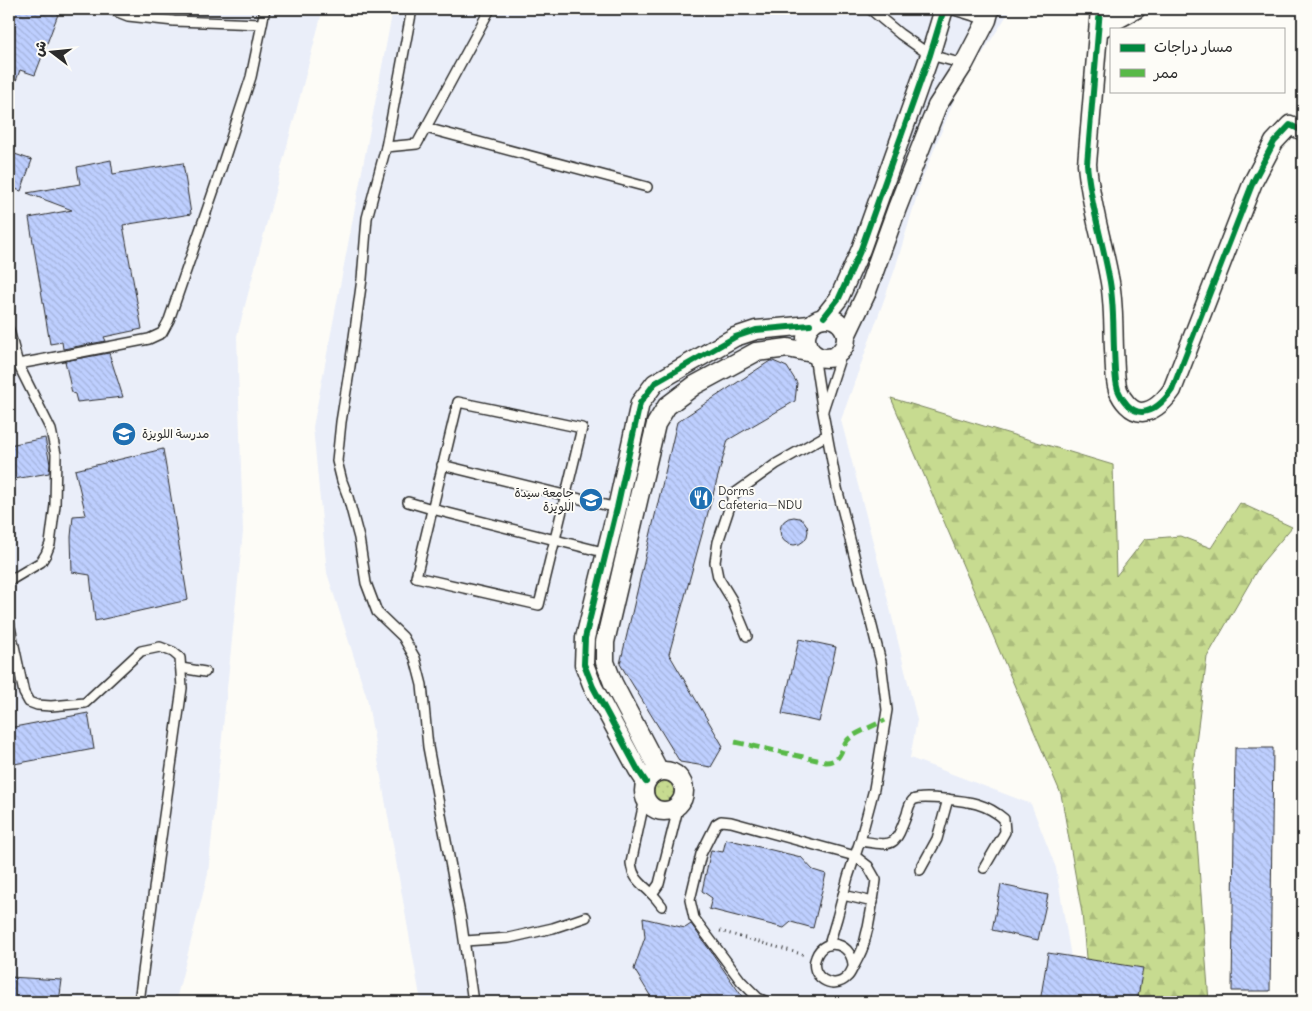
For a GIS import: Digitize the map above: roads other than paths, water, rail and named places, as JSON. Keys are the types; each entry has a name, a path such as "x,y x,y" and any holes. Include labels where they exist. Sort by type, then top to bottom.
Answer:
{"street":[{"path":"813,354 807,346 805,339 806,331 839,298 861,250 944,9"},
{"path":"1100,9 1100,29 1087,164 1088,183 1109,277 1113,305 1115,376 1119,392 1127,405 1135,411 1149,411 1165,399 1172,390 1253,182 1274,142 1290,125 1303,131"},
{"path":"1100,29 1136,9"},
{"path":"650,784 668,770 682,780 685,789 684,798 680,805 667,812 654,809 648,804 650,784 605,662 606,642 656,424 667,406 695,385 756,352 788,348 824,358 835,356 844,342 866,294 937,106 964,64 988,14"},
{"path":"650,784 638,770 592,687 584,664 585,638 618,508 640,403 655,383 735,338 756,330 832,318 844,328 844,342"}],"lane":[{"path":"110,9 128,16 174,21 262,24"},
{"path":"18,364 149,339 162,333 169,320 248,86 265,9"},
{"path":"412,9 386,147 367,218 362,279 337,462 359,538 366,583 377,612 403,637 415,658 422,685 428,747 465,942 473,1002"},
{"path":"386,147 418,144 490,9"},
{"path":"870,9 900,34 930,54 964,64"},
{"path":"951,9 988,14"},
{"path":"426,128 647,188"},
{"path":"9,330 18,364 51,430 56,454 55,505 50,544 41,562 9,581"},
{"path":"823,413 844,342"},
{"path":"813,354 837,488 881,662 887,710 874,789 829,945"},
{"path":"458,402 582,428 538,605 416,577 442,465 458,402"},
{"path":"747,636 732,600 718,578 715,562 718,542 734,494 776,464 827,435"},
{"path":"442,465 618,508"},
{"path":"408,502 607,553"},
{"path":"9,622 24,693 29,702 37,705 51,706 85,703 141,651 160,647 173,652 180,658 182,688 140,1002"},
{"path":"181,668 205,672"},
{"path":"650,784 631,863 632,872 639,882 662,906"},
{"path":"860,841 884,844 893,842 899,836 910,803 921,797 976,803 996,812 1004,819 1005,832 984,868"},
{"path":"920,870 937,839 948,799"},
{"path":"652,894 660,884 680,805"},
{"path":"767,1002 758,998 742,981 694,918 690,900 702,854 716,824 721,821 731,822 855,856 868,866 876,880 873,902 863,947 853,968 850,974 840,982 828,982 822,980 815,970 814,963 818,952 829,945 835,944 842,946 851,955 853,968"},
{"path":"844,895 873,902"},
{"path":"465,942 509,938 553,928 586,917"}],"place":[{"name":"مدرسة اللويزة","path":"124,434"},
{"name":"Dorms Cafeteria—NDU","path":"701,498"},
{"name":"جامعة سيدة اللويزة","path":"591,500"}]}
